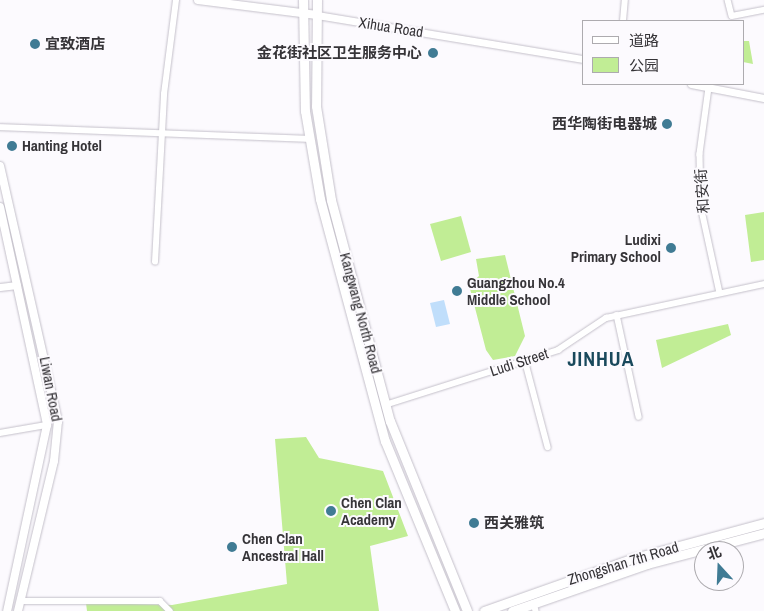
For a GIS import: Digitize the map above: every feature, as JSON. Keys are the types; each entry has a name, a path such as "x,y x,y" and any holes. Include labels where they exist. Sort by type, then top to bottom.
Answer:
{"main road":[{"name":"Xihua Road","path":"198,0 317,15"},
{"name":"Kangwang North Road","path":"303,0 303,39 309,139 320,199 374,406 454,611"},
{"name":"Kangwang North Road","path":"317,0 316,106 324,167 386,405 407,469 467,611"},
{"name":"Liwan Road","path":"0,166 28,284 59,432 18,611"},
{"name":"Liwan Road","path":"0,207 47,426 7,611"},
{"name":"Zhongshan 7th Road","path":"484,611 624,561 764,523"},
{"name":"Zhongshan 7th Road","path":"512,611 535,607 647,564 764,533"}],"street":[{"path":"155,262 161,136 176,0"},
{"path":"623,20 625,0"},
{"path":"728,0 732,16 764,10"},
{"name":"Xihua Road","path":"317,15 582,59"},
{"path":"303,39 309,33 317,39"},
{"path":"696,85 764,98"},
{"name":"和安街","path":"709,88 700,154 701,206 720,293"},
{"path":"0,127 161,136 309,139"},
{"path":"0,287 28,284"},
{"name":"Ludi Street","path":"386,405 558,350 617,315 764,284"},
{"path":"617,315 639,417"},
{"path":"525,360 548,447"},
{"path":"0,433 47,426"},
{"path":"20,601 160,601 170,611"}],"green space":[{"path":"744,41 749,41 753,64 744,62"},
{"path":"764,212 764,260 751,262 745,215"},
{"path":"461,216 471,252 441,261 430,224"},
{"path":"505,255 525,336 515,356 493,360 486,350 469,285 479,276 476,259"},
{"path":"728,324 731,335 662,368 656,340"},
{"path":"306,437 319,458 383,471 408,536 370,546 379,611 87,611 86,603 172,605 287,584 275,439"}],"water":[{"path":"444,300 450,324 436,327 430,303"}],"place":[{"name":"宜致酒店","path":"35,44"},
{"name":"金花街社区卫生服务中心","path":"433,53"},
{"name":"西华陶街电器城","path":"667,124"},
{"name":"Hanting Hotel","path":"12,146"},
{"name":"Ludixi Primary School","path":"671,248"},
{"name":"Guangzhou No.4 Middle School","path":"457,291"},
{"name":"Chen Clan Academy","path":"331,511"},
{"name":"西关雅筑","path":"474,523"},
{"name":"Chen Clan Ancestral Hall","path":"232,547"}],"district":[{"name":"JINHUA","path":"601,358"}]}
